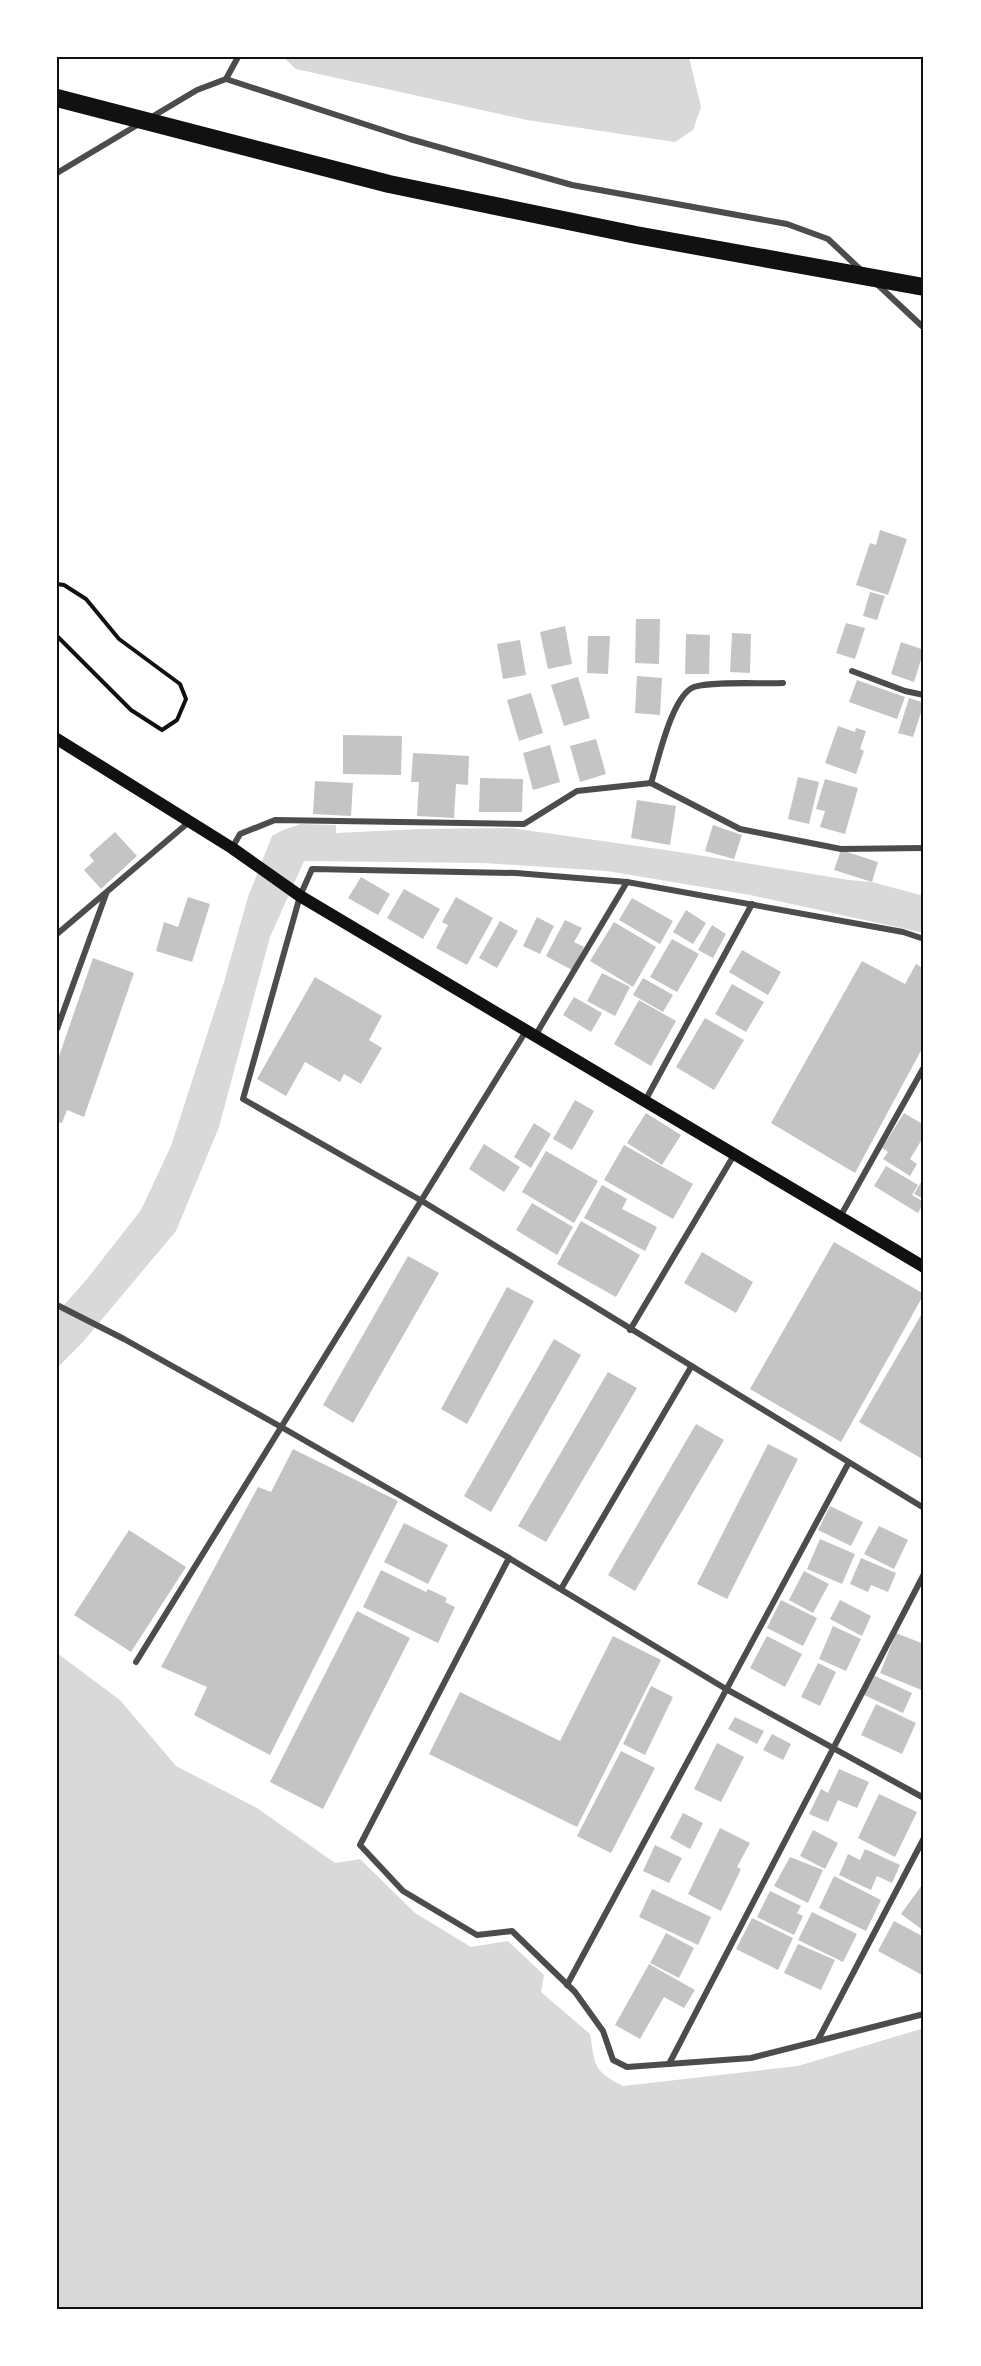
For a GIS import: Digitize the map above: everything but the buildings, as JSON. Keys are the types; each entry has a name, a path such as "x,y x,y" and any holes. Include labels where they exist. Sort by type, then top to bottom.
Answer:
{"highway":[{"path":"57,98 423,191 647,237 924,286"}],"main road":[{"path":"57,739 232,848 300,896 924,1267"}],"street":[{"path":"226,79 238,57"},
{"path":"57,173 197,90 226,79 410,139 572,185 787,224 828,239 924,328"},
{"path":"852,671 905,691 924,695"},
{"path":"651,783 675,706 692,687 783,683"},
{"path":"232,848 240,834 274,820 524,824 577,790 651,783 740,829 842,849 924,848"},
{"path":"57,934 189,822"},
{"path":"924,939 903,932 627,882 516,873 312,869 300,896 243,1098 422,1202 848,1464 924,1508"},
{"path":"136,1662 422,1202 627,882"},
{"path":"57,1029 107,891"},
{"path":"645,1102 752,904"},
{"path":"840,1217 924,1068"},
{"path":"630,1330 734,1155"},
{"path":"57,1305 124,1339 283,1428 509,1558 726,1689 924,1798"},
{"path":"561,1589 691,1367"},
{"path":"567,1985 848,1464"},
{"path":"509,1558 360,1845 403,1891 477,1935 512,1931 567,1985 603,2031 613,2060 627,2067 751,2058 924,2014"},
{"path":"669,2064 924,1574"},
{"path":"818,2040 924,1838"}],"path":[{"path":"57,584 64,585 86,599 118,639 180,684 186,699 177,720 162,730 131,710 57,636"}],"shaded area":[{"path":"283,57 689,57 701,107 693,130 675,142 527,120 296,69"},
{"path":"301,824 336,825 336,833 511,828 872,882 924,896 924,933 750,895 607,871 483,863 304,861 270,937 219,1127 176,1231 82,1343 57,1368 57,1313 141,1210 171,1146 224,982 248,897 272,836"},
{"path":"57,1653 120,1700 176,1766 257,1808 335,1863 360,1859 415,1913 471,1947 508,1941 544,1975 541,1992 590,2034 597,2066 606,2076 623,2086 798,2066 924,2028 924,2309 57,2309"}]}
